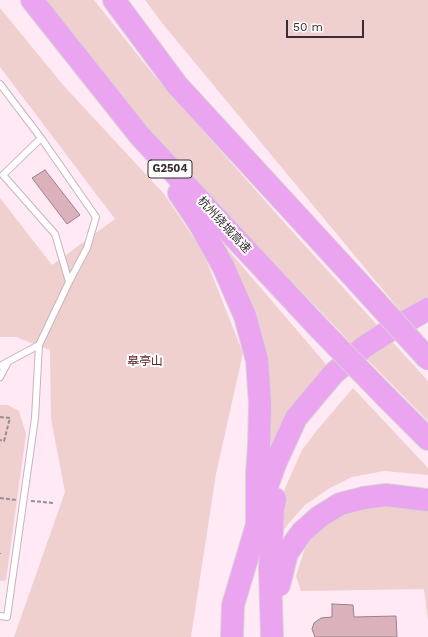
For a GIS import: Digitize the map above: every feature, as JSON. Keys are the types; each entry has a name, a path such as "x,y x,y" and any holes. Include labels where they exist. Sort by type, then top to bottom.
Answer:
{"highway":[{"name":"杭州绕城高速","path":"32,0 140,136 319,328 428,440"},
{"path":"114,0 177,85 428,359"},
{"path":"140,136 199,223 223,266 245,316 257,360 260,404 260,445 257,474 257,525"},
{"path":"232,637 233,605 257,525 264,496 275,464 296,418 333,374 364,347 388,331 428,309"},
{"path":"272,631 270,569 273,509 277,488 295,445 320,408 342,383 380,350 428,323"},
{"path":"272,631 278,590 287,554 302,532 319,517 340,504 363,498 386,495 428,500"}],"lane":[{"path":"0,84 96,217 87,248 69,282 39,346 36,418 12,587 7,617 0,616"},
{"path":"40,138 3,176 55,234 69,282"},
{"path":"0,366 39,346"},
{"path":"0,376 8,362"}],"path":[{"path":"0,417 10,418 4,441 0,440"}],"green space":[{"path":"38,0 94,0 152,73 298,238 428,381 428,421 345,337 147,130"},
{"path":"145,0 428,0 428,303 403,314 162,23"},
{"name":"皋亭山","path":"0,8 64,86 164,194 203,252 243,353 216,474 191,637 14,637 65,492 51,419 50,350 16,337 0,337 0,198 52,265 115,219 0,67"},
{"path":"224,245 331,370 268,460 253,312"},
{"path":"353,388 428,468 428,475 384,471 352,477 330,488 305,505 288,524 278,539 280,504 286,486 302,450"},
{"path":"0,405 8,405 19,411 26,434 6,580 0,581"},
{"path":"395,501 428,507 428,621 424,589 301,591 296,576 305,548 326,521 350,506"}],"building":[{"path":"45,170 80,215 67,224 32,178"},
{"path":"332,604 353,605 354,617 396,616 397,637 315,637 312,629 314,623 321,618 332,617"}]}
